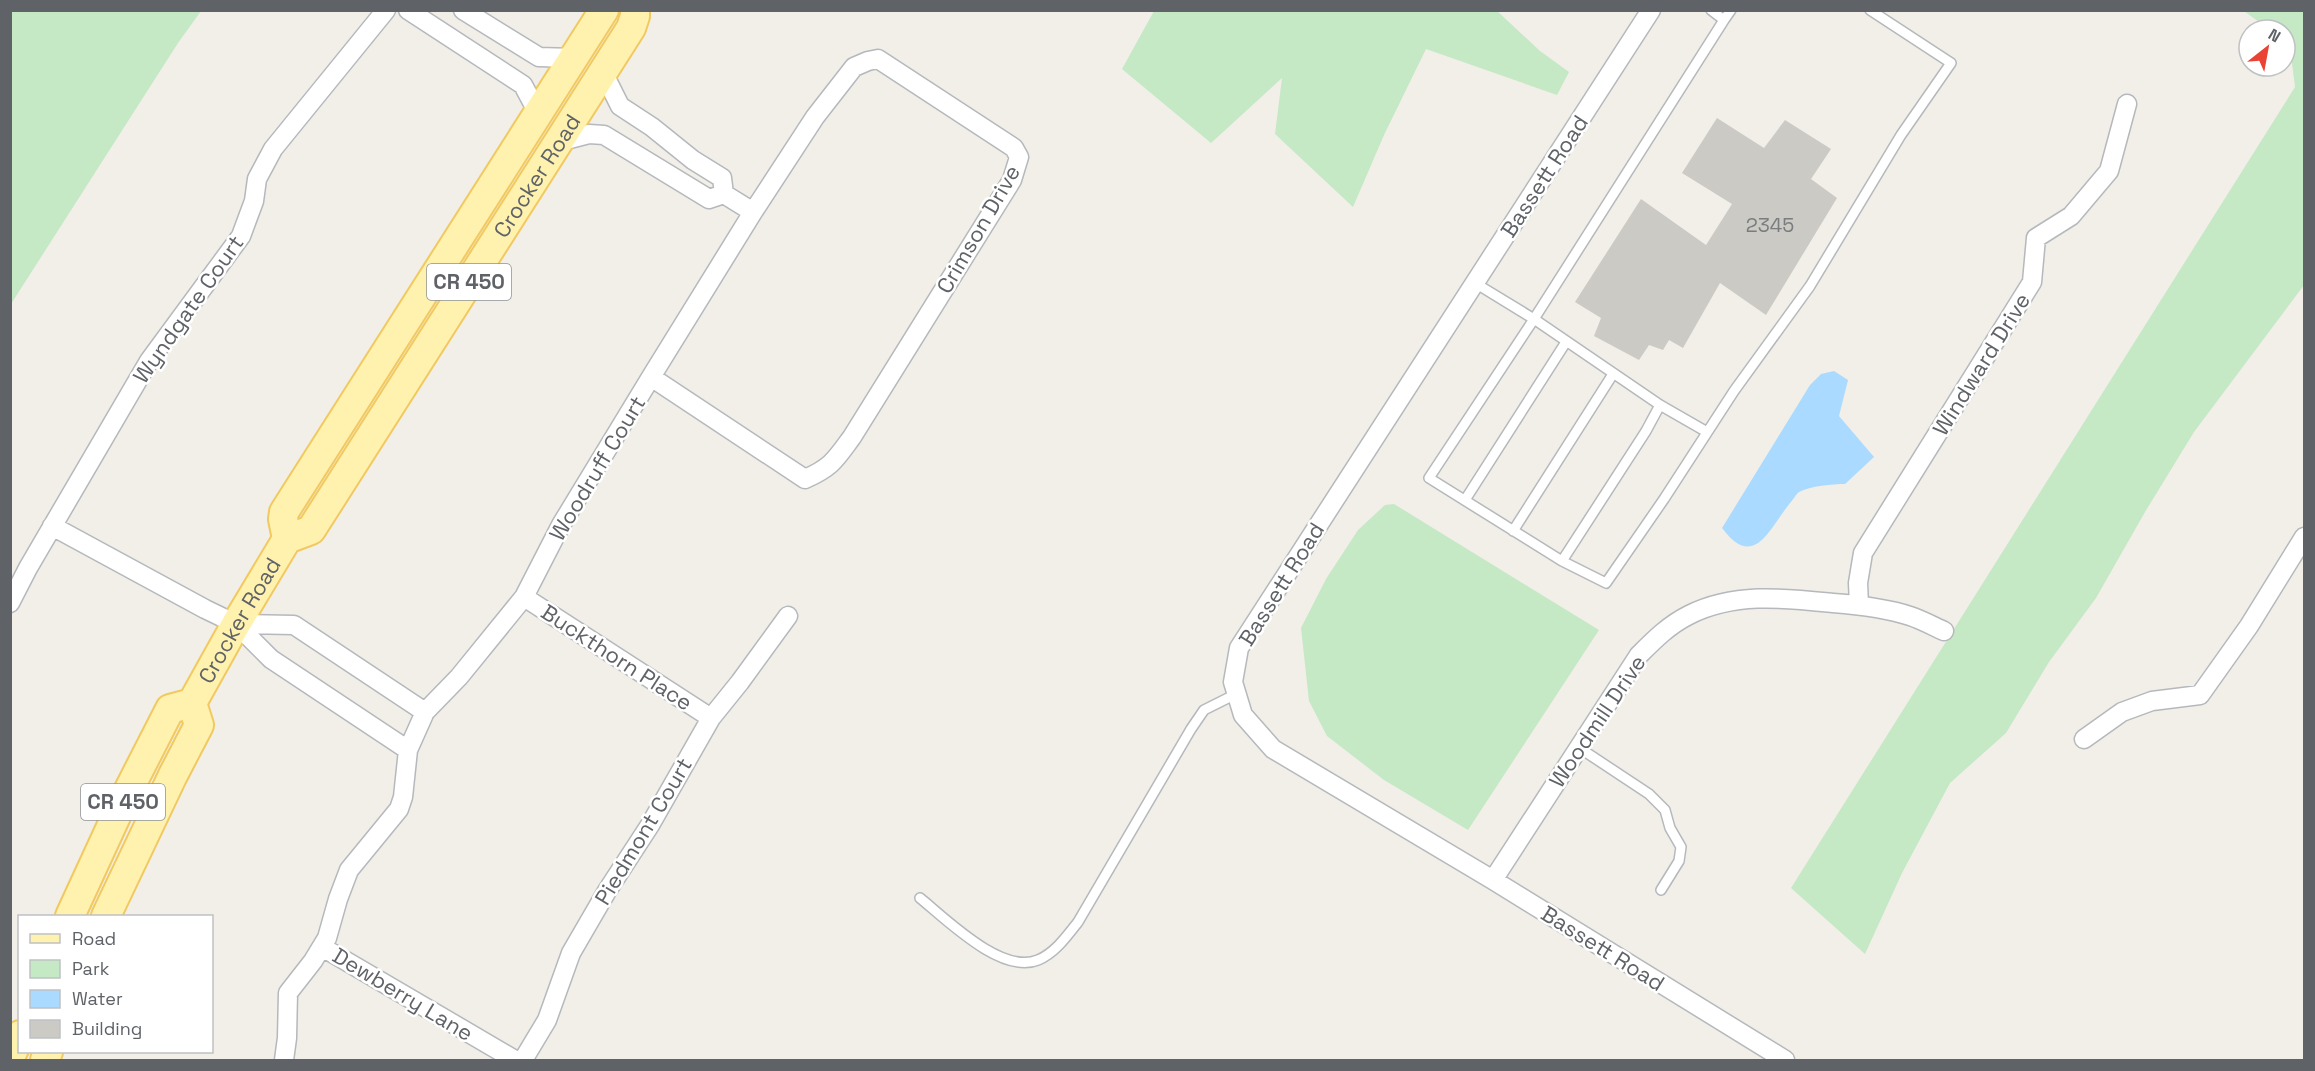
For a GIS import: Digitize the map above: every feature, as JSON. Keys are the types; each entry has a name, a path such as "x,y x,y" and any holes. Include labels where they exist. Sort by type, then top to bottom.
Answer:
{"main road":[{"name":"Crocker Road","path":"287,539 284,512 604,10"},
{"name":"Crocker Road","path":"70,915 123,801 170,709 192,703 287,539 311,530 631,28 636,16 634,10"},
{"name":"Crocker Road","path":"106,915 199,725 192,703"},
{"path":"10,1058 18,1040"}],"street":[{"name":"Wyndgate Court","path":"10,603 52,526 149,361 241,236 254,201 257,179 273,149 386,10"},
{"path":"408,10 523,85 538,113"},
{"path":"463,10 539,57 573,58"},
{"name":"Bassett Road","path":"1651,10 1239,648 1233,682 1243,715 1272,748 1493,880 1785,1060"},
{"name":"Crimson Drive","path":"651,377 805,479 825,470 833,463 852,436 1012,180 1019,157 1014,148 878,59 868,61 854,67 815,117 753,212"},
{"path":"603,72 620,106 652,127 693,160 722,178 724,194"},
{"name":"Windward Drive","path":"1859,605 1858,583 1863,553 2032,282 2036,238 2071,216 2109,171 2127,104"},
{"path":"558,142 589,134 604,135 709,199 724,194"},
{"path":"724,194 753,212"},
{"name":"Woodruff Court","path":"284,1060 288,993 327,938 349,870 399,809 403,797 408,750 425,712 459,677 524,597 561,525 753,212"},
{"path":"52,526 236,624 271,659 408,750"},
{"path":"2084,739 2122,712 2152,701 2200,695 2248,626 2304,537"},
{"name":"Buckthorn Place","path":"524,597 711,718"},
{"name":"Woodmill Drive","path":"1493,880 1639,655 1669,626 1689,614 1741,599 1773,597 1859,605 1909,616 1944,631"},
{"name":"Piedmont Court","path":"523,1060 548,1020 571,952 606,891 650,825 711,718 788,615"},
{"path":"236,624 294,625 425,712"},
{"name":"Dewberry Lane","path":"322,946 515,1060"}],"lane":[{"path":"1710,10 1724,20"},
{"path":"1731,10 1430,478 1562,561 1606,583 1734,391 1810,286 1901,135 1951,63 1870,10"},
{"path":"1475,283 1534,319 1660,405 1707,432"},
{"path":"1465,501 1566,342"},
{"path":"1513,531 1613,374"},
{"path":"1562,561 1646,431 1660,405"},
{"path":"920,898 987,950 1008,961 1024,964 1039,960 1058,947 1078,922 1191,729 1204,711 1236,694"},
{"path":"1578,747 1649,794 1665,810 1681,847 1679,861 1661,890"}],"green space":[{"path":"11,10 201,11 178,43 11,304"},
{"path":"1496,10 1540,51 1569,72 1557,95 1426,49 1384,135 1353,207 1275,134 1282,78 1211,143 1122,69 1154,11"},
{"path":"2244,11 2304,11 2304,285 2194,432 2096,598 2049,662 2006,733 1950,783 1902,873 1865,954 1791,888 2295,87 2297,18 2254,18"},
{"path":"1394,504 1599,630 1468,830 1384,780 1327,736 1309,701 1301,628 1326,579 1358,530 1385,505"}],"water":[{"path":"1834,371 1848,380 1839,416 1874,457 1845,484 1815,487 1799,492 1768,534 1752,546 1743,546 1733,540 1722,528 1810,385 1821,374"}],"building":[{"path":"1717,118 1764,148 1785,120 1831,149 1811,179 1837,198 1766,315 1720,283 1683,348 1669,340 1663,350 1649,345 1639,360 1594,336 1601,318 1575,302 1641,199 1706,245 1732,204 1682,173"}]}
